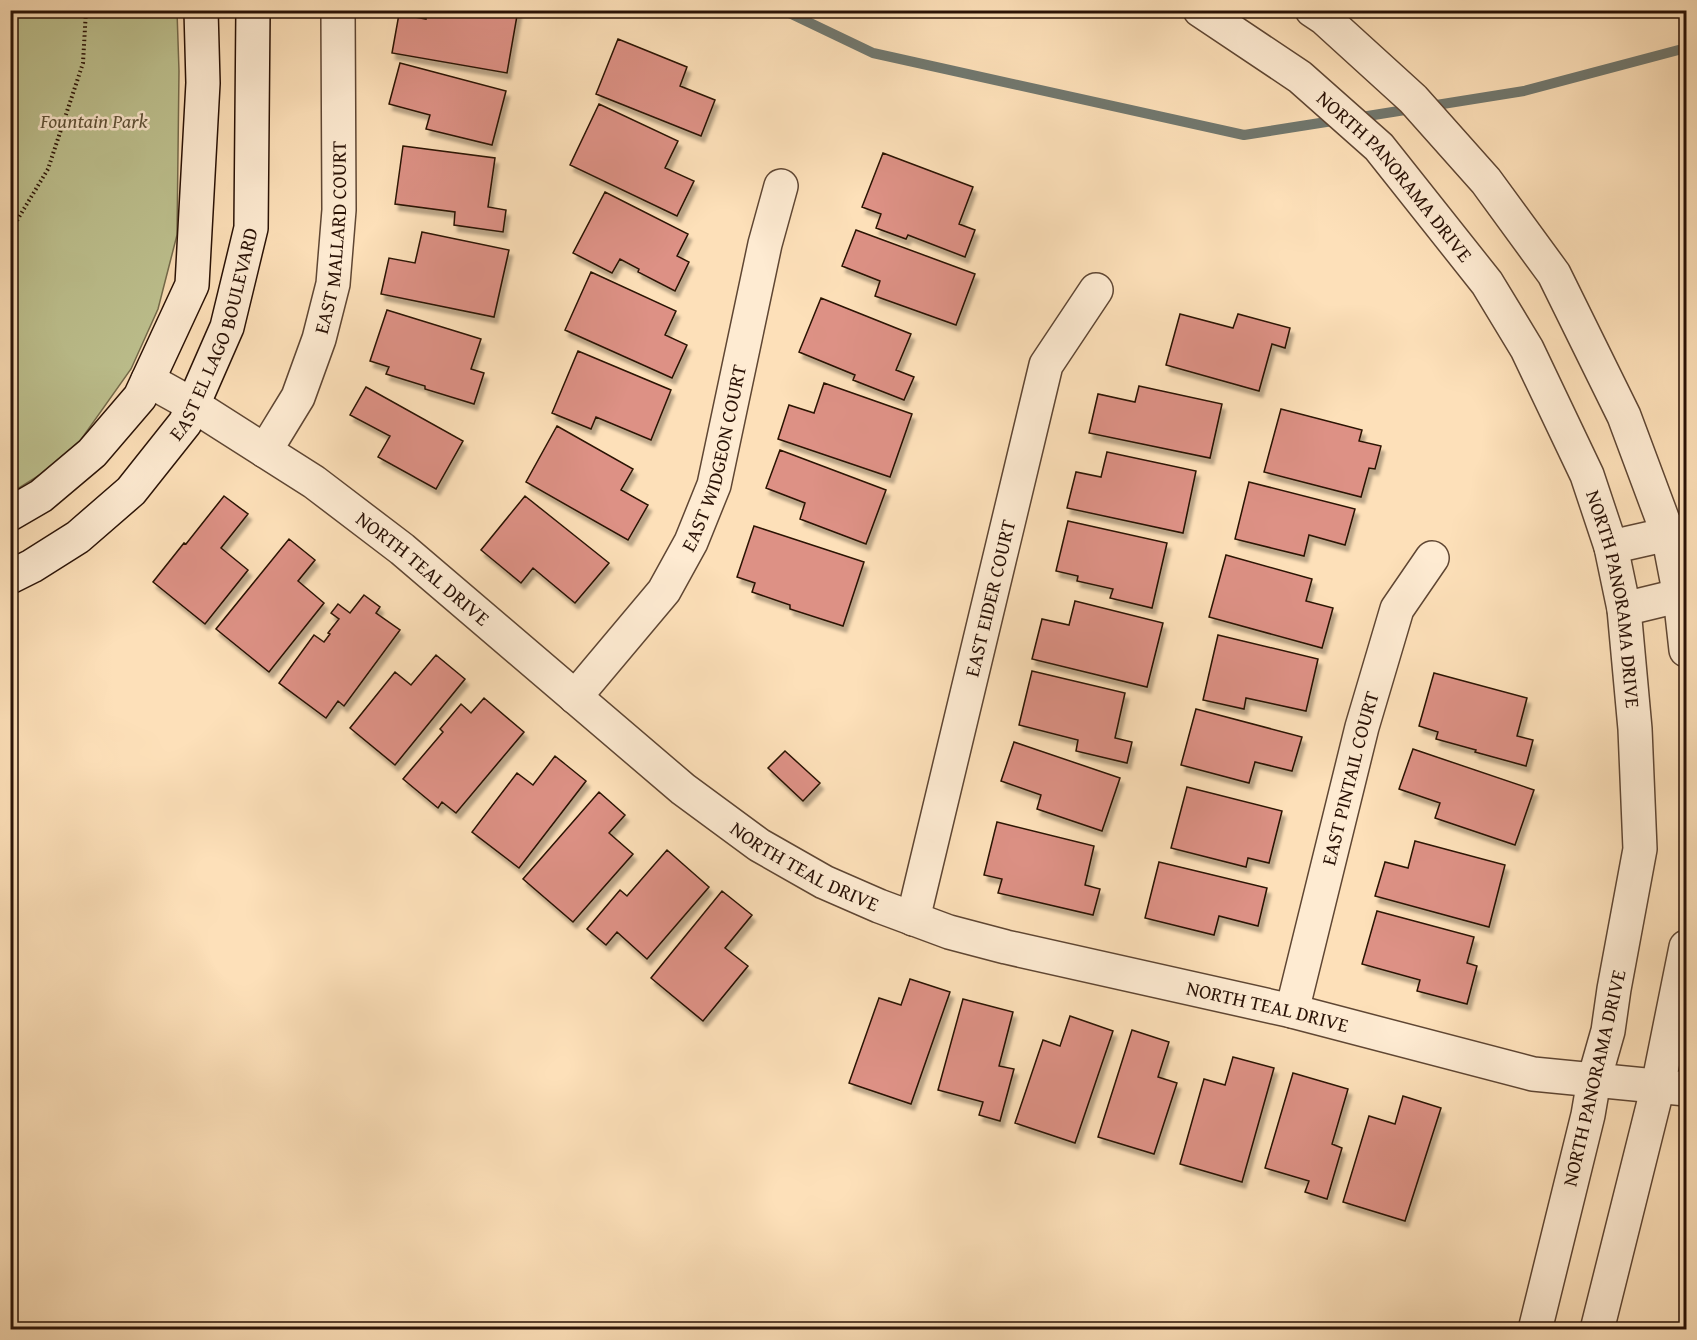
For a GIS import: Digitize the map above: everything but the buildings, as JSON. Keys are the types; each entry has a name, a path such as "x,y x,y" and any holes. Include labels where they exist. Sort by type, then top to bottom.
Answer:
{"street":[{"name":"EAST EL LAGO BOULEVARD","path":"10,514 41,496 92,453 140,397 192,285 203,83 201,10"},
{"name":"EAST EL LAGO BOULEVARD","path":"10,578 78,537 131,491 184,423 227,327 251,228 253,10"},
{"name":"EAST MALLARD COURT","path":"265,451 298,397 319,339 333,284 339,210 338,10"},
{"name":"NORTH PANORAMA DRIVE","path":"1200,10 1300,77 1379,147 1487,283 1527,348 1587,475 1611,548 1624,609 1635,729 1640,849 1608,1031 1594,1080 1588,1115 1535,1329"},
{"path":"1312,10 1324,18 1413,99 1486,181 1554,274 1624,416 1677,532 1686,650"},
{"name":"EAST WIDGEON COURT","path":"575,697 664,591 695,532 714,484 763,255 781,186"},
{"name":"EAST EIDER COURT","path":"913,919 1046,365 1096,290"},
{"name":"NORTH TEAL DRIVE","path":"148,380 193,405 314,482 402,549 684,789 759,845 824,882 949,932 1006,947 1293,1011 1533,1074 1672,1088"},
{"path":"1611,548 1677,532"},
{"name":"EAST PINTAIL COURT","path":"1293,1011 1362,727 1397,609 1432,558"},
{"path":"1624,609 1683,595"},
{"path":"1597,1329 1672,1088 1686,947"}],"path":[{"path":"10,232 48,170 83,63 86,10"}],"green space":[{"name":"Fountain Park","path":"10,11 177,11 179,71 177,235 158,309 131,369 75,448 54,466 11,493"}],"waterway":[{"path":"783,10 873,53 1244,135 1339,120"},
{"path":"1355,118 1524,91 1686,48"}]}
